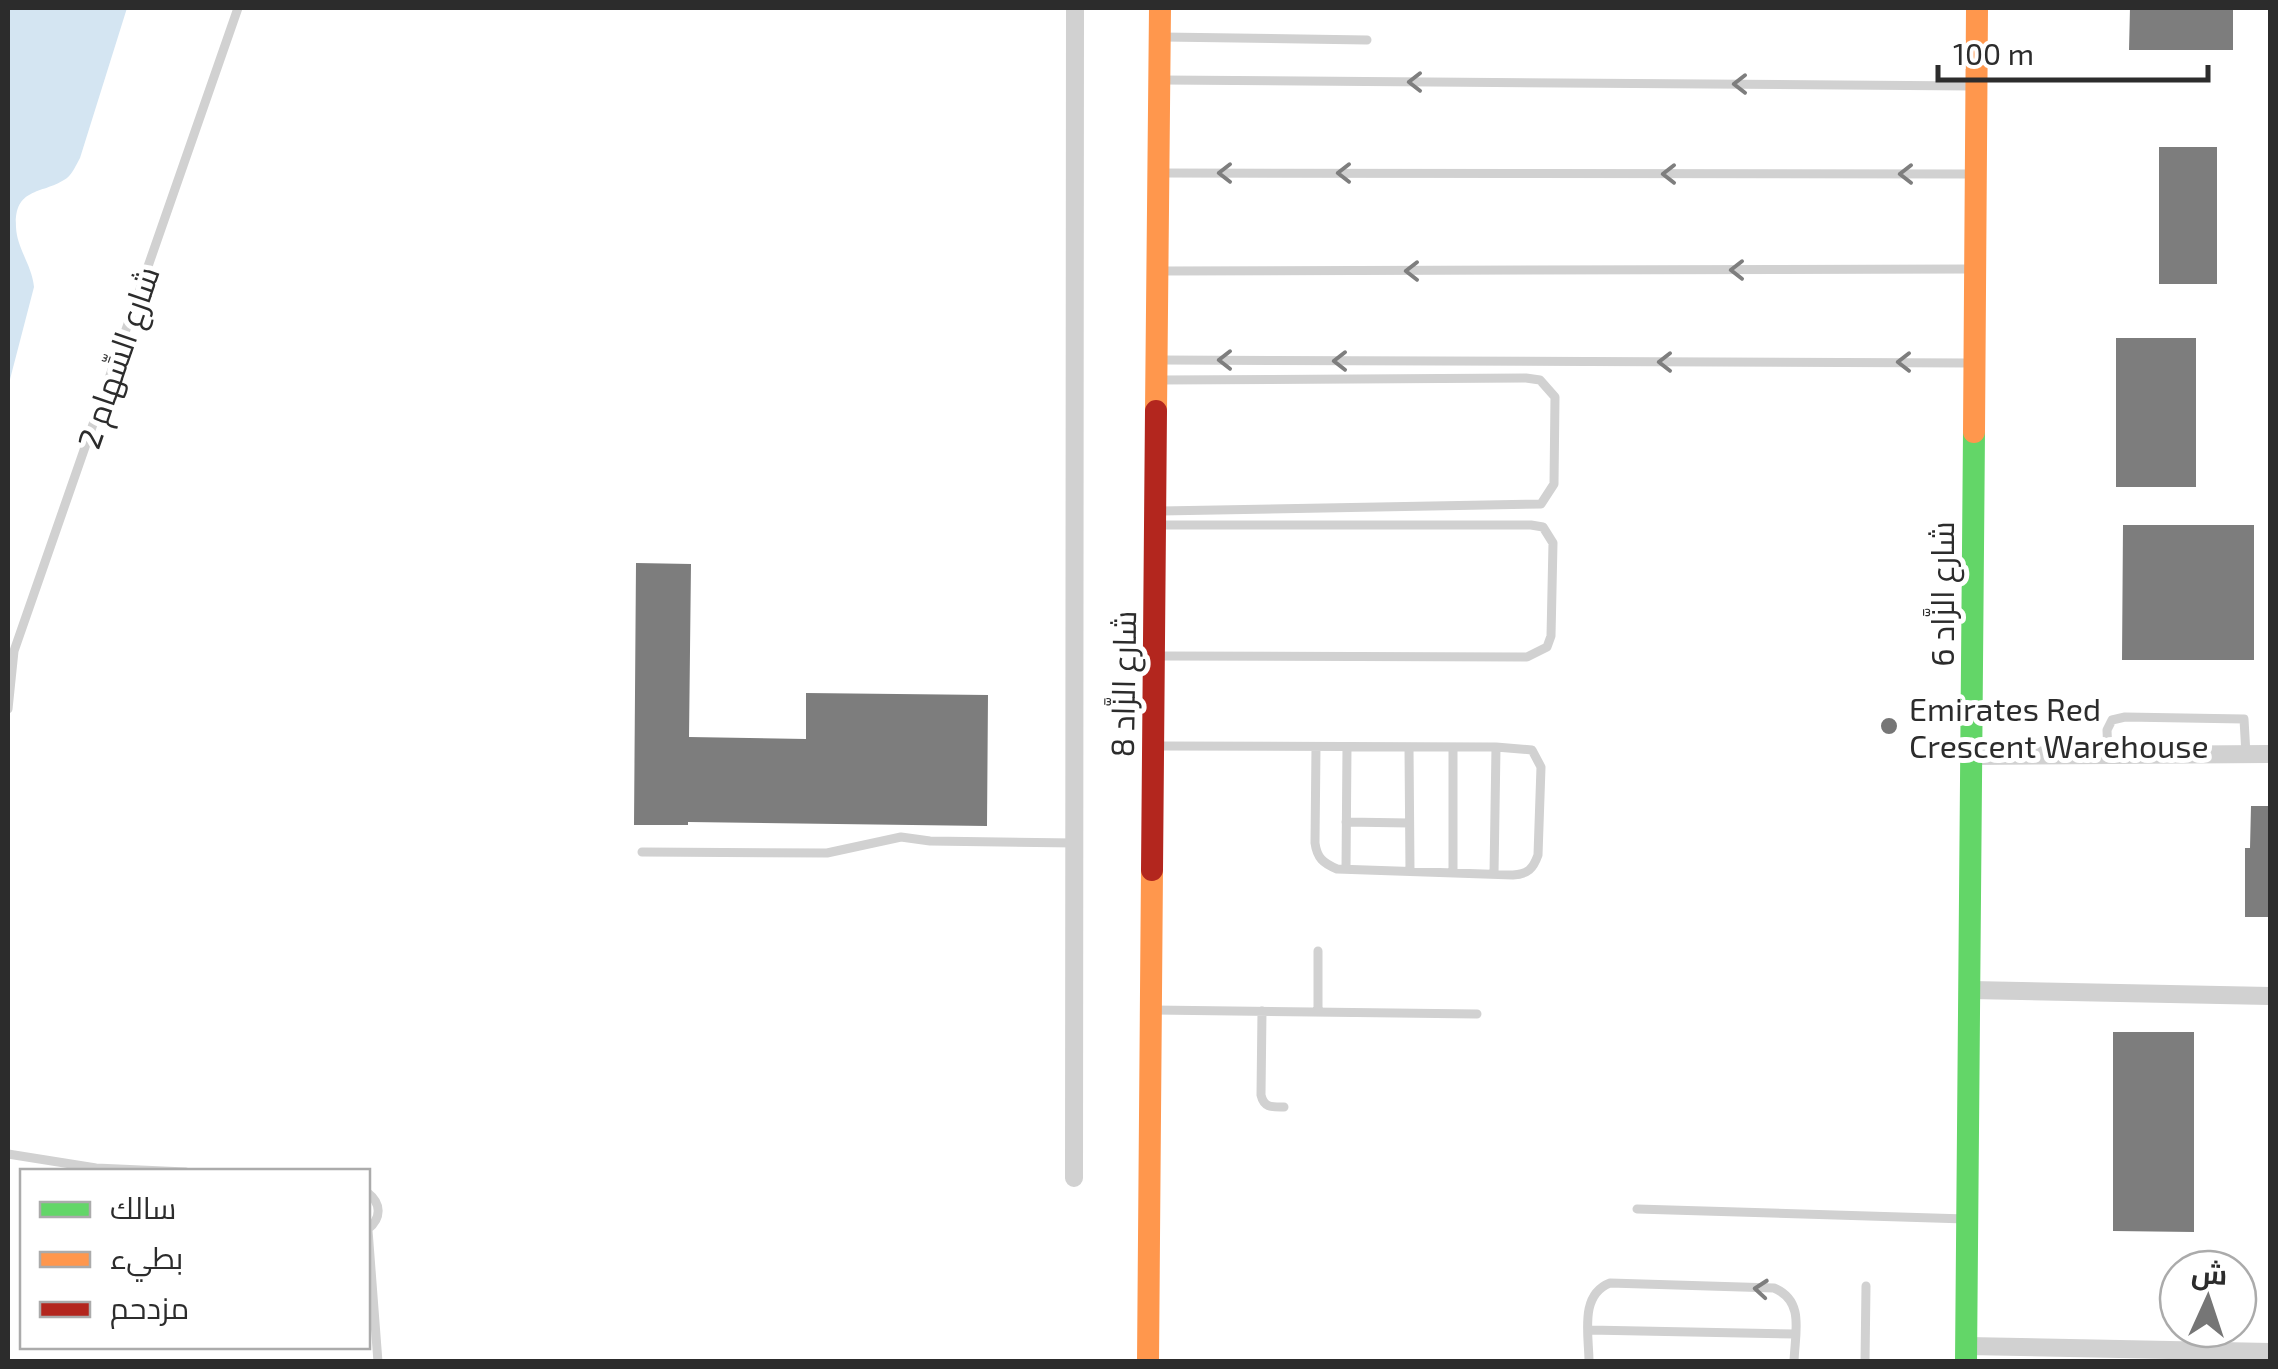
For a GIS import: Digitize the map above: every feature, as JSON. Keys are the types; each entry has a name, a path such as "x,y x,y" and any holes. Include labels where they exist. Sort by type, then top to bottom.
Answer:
{"street":[{"name":"شارع الزَّاد 8","path":"1074,1178 1075,8"},
{"name":"شارع الزَّاد 8","path":"1148,1362 1160,8"},
{"name":"شارع الزَّاد 6","path":"1966,1354 1976,8"},
{"path":"1972,756 2270,754"},
{"path":"1971,990 2270,996"},
{"path":"1966,1354 2270,1352"}],"lane":[{"name":"شارع السِّهام 2","path":"8,708 14,651 238,8"},
{"path":"1160,37 1367,40"},
{"path":"1160,80 1976,86"},
{"path":"1159,173 1975,174"},
{"path":"1158,271 1975,269"},
{"path":"1158,370 1974,363"},
{"path":"1157,518 1542,504 1554,484 1555,398 1540,380 1526,378 1158,370"},
{"path":"1155,656 1527,658 1546,647 1551,636 1554,543 1542,528 1532,525 1157,518"},
{"path":"2108,755 2112,720 2124,717 2244,720 2246,755"},
{"path":"1154,746 1496,747 1532,750 1540,767 1538,855 1534,868 1523,874 1494,874 1346,869 1325,864 1316,854 1316,747"},
{"path":"1346,869 1347,747"},
{"path":"1409,747 1410,872"},
{"path":"1454,747 1454,873"},
{"path":"1494,874 1496,747"},
{"path":"1346,822 1410,823"},
{"path":"642,852 827,853 901,837 1075,844"},
{"path":"1318,952 1318,1012"},
{"path":"1151,1010 1477,1014"},
{"path":"1262,1011 1263,1102 1270,1107 1284,1107"},
{"path":"8,1154 58,1167 108,1169"},
{"path":"370,1195 377,1204 378,1218 370,1227"},
{"path":"1637,1209 1968,1219"},
{"path":"1589,1362 1589,1304 1601,1287 1610,1283 1774,1288 1791,1297 1795,1306 1794,1362"},
{"path":"1865,1362 1866,1286"},
{"path":"370,1317 378,1362"},
{"path":"1589,1330 1795,1334"}],"water":[{"path":"8,8 127,8 76,166 67,178 32,193 20,204 17,235 34,287 8,387"}],"building":[{"path":"2130,8 2233,8 2233,50 2129,50"},
{"path":"2159,147 2217,147 2217,284 2159,284"},
{"path":"2116,338 2196,338 2196,487 2116,487"},
{"path":"2123,525 2254,525 2254,660 2122,660"},
{"path":"636,563 691,564 689,737 806,739 806,693 988,695 987,826 688,822 634,825"},
{"path":"2251,806 2270,806 2270,917 2245,917 2245,848 2250,848"},
{"path":"2113,1032 2194,1032 2194,1232 2113,1231"}],"traffic: fast":[{"path":"1966,1362 1974,432"}],"traffic: slow":[{"path":"1156,411 1160,8"},
{"path":"1974,432 1977,8"},
{"path":"1148,1362 1152,870"}],"traffic: jam":[{"path":"1152,870 1156,411"}],"place":[{"name":"Emirates Red Crescent Warehouse","path":"1889,726"}]}
